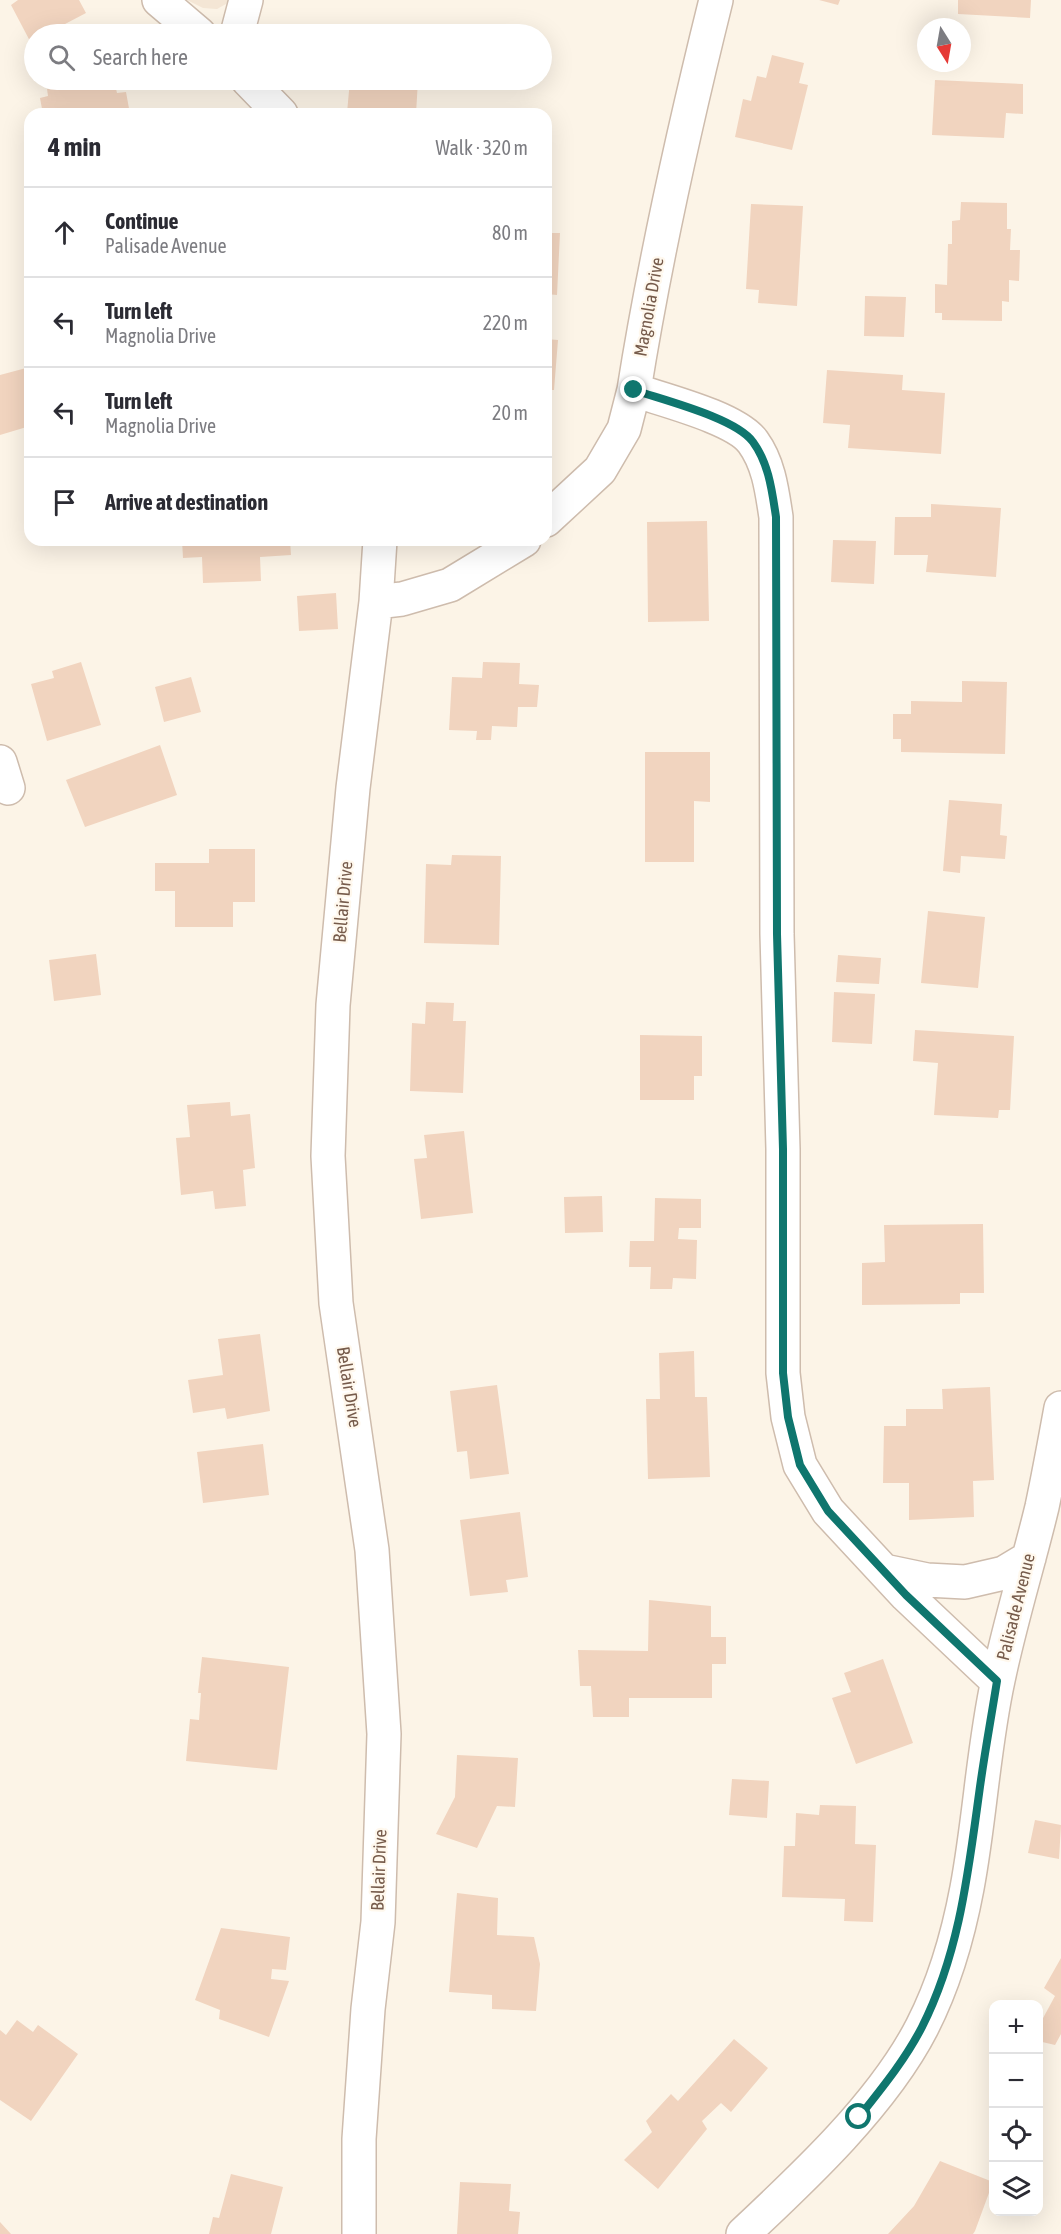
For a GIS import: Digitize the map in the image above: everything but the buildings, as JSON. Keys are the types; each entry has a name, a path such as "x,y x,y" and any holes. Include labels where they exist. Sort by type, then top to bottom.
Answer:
{"street":[{"path":"159,0 187,24"},
{"path":"240,24 246,0"},
{"name":"Magnolia Drive","path":"552,514 600,470 624,429 634,390 647,310 681,143 716,0"},
{"path":"258,90 276,108"},
{"path":"634,390 731,424 752,441 770,477 776,517 777,934 783,1149 783,1373 788,1417 800,1465 828,1511 967,1655 997,1681"},
{"name":"Bellair Drive","path":"359,2234 359,2139 368,2009 378,1922 384,1734 372,1550 336,1303 328,1156 333,1005 353,788 376,602 380,546"},
{"path":"376,602 402,599 450,585 514,546"},
{"name":"Palisade Avenue","path":"743,2234 859,2117 902,2062 922,2027 952,1951 967,1887 997,1681 1042,1507 1061,1408"},
{"path":"884,1571 927,1580 964,1582 1004,1574 1029,1558"}],"shaded area":[{"path":"187,0 228,0 226,4 217,9 203,8"}],"route":[{"path":"634,390 731,424 752,441 770,477 776,517 777,934 783,1149 783,1373 788,1417 800,1465 828,1511 861,1548 967,1655 997,1681 967,1887 952,1951 922,2027 902,2062 859,2117"}]}
